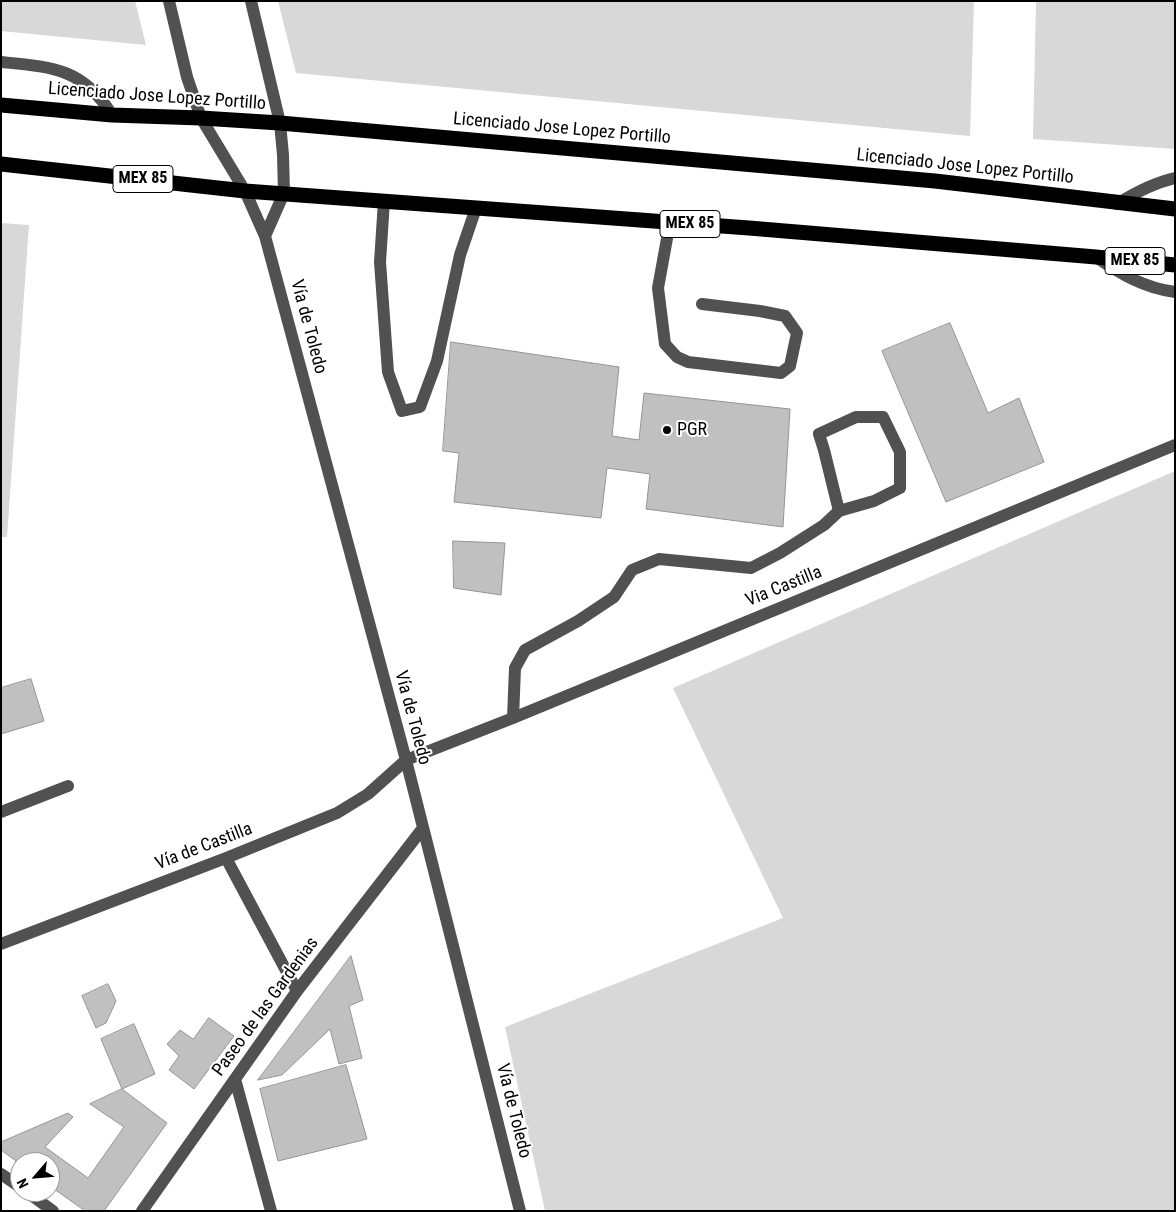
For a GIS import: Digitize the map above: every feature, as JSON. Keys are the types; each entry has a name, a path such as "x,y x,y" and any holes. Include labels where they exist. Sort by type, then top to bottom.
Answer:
{"highway":[{"name":"Licenciado Jose Lopez Portillo","path":"1,104 112,115 280,123 935,181 1118,204 1175,209"},
{"name":"MEX 85","path":"1,164 245,190 670,222 1175,265"}],"street":[{"name":"Vía de Toledo","path":"169,1 188,77 201,118 245,190 265,236 406,760 520,1211"},
{"path":"251,1 280,123 284,193 265,236"},
{"path":"1,62 47,66 63,71 92,89 112,115"},
{"path":"1118,204 1157,182 1175,178"},
{"path":"384,201 380,262 388,372 402,411 420,407 438,360 460,255 476,208"},
{"path":"670,222 658,288 665,344 677,357 688,362 782,374 790,366 797,333 785,316 702,304"},
{"path":"1096,257 1119,273 1141,284 1175,292"},
{"path":"513,718 515,668 525,650 578,621 614,597 632,570 659,559 751,568 824,526 839,511 874,502 900,488 900,452 883,417 856,417 819,434 839,511"},
{"name":"Via Castilla","path":"406,760 513,718 1175,445"},
{"name":"Vía de Castilla","path":"1,944 226,858 337,813 368,794 406,760"},
{"path":"1,812 68,786"},
{"name":"Paseo de las Gardenias","path":"142,1211 297,991 423,828"},
{"path":"226,858 297,991"},
{"path":"235,1079 271,1211"},
{"path":"41,1202 53,1211"}],"shaded area":[{"path":"1,1 135,1 146,45 1,31"},
{"path":"278,1 974,1 970,136 296,73"},
{"path":"1036,1 1175,1 1175,149 1033,139"},
{"path":"1,223 29,225 7,537 1,537"},
{"path":"1175,471 1175,1211 545,1211 505,1027 783,918 673,688"}],"building":[{"path":"950,323 988,413 1019,398 1044,462 946,502 882,351"},
{"path":"451,342 619,367 612,436 639,440 644,393 790,409 783,527 646,509 650,474 607,468 601,518 454,502 459,453 443,451"},
{"path":"453,541 505,543 501,595 454,588"},
{"path":"31,679 44,721 1,734 1,688"},
{"path":"351,956 363,1000 349,1006 362,1058 339,1064 330,1029 282,1075 258,1080"},
{"path":"108,984 116,1001 106,1023 96,1028 82,996"},
{"path":"209,1018 234,1036 194,1089 169,1070 179,1056 167,1044 180,1030 193,1039"},
{"path":"134,1024 155,1074 122,1089 101,1039"},
{"path":"346,1065 367,1139 278,1161 260,1089"},
{"path":"122,1089 167,1123 104,1211 85,1211 60,1193 60,1158 88,1178 124,1127 90,1104"},
{"path":"68,1113 73,1117 45,1147 52,1152 10,1152 10,1157 1,1150 1,1142"}],"place":[{"name":"PGR","path":"667,430"}]}
